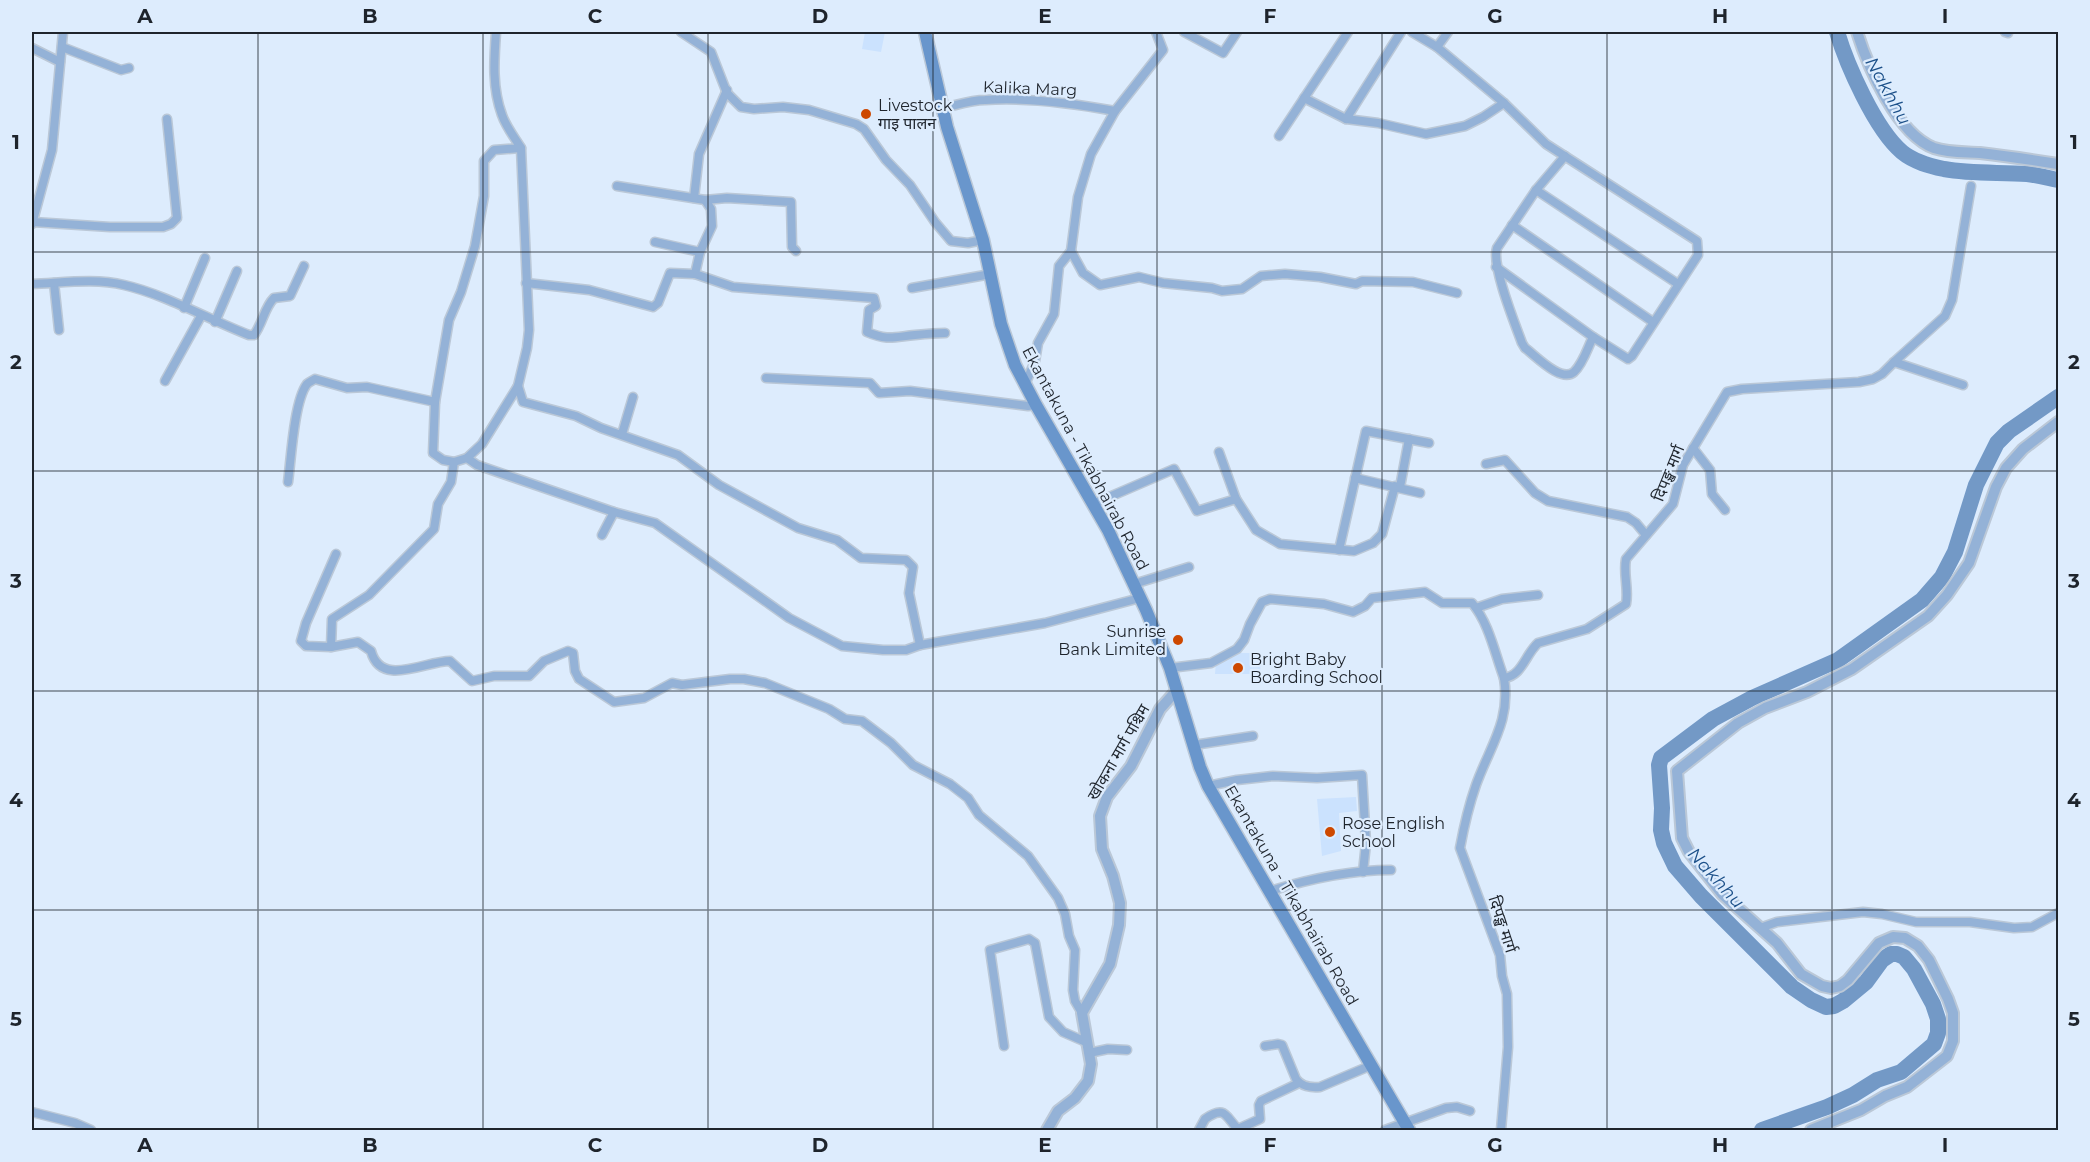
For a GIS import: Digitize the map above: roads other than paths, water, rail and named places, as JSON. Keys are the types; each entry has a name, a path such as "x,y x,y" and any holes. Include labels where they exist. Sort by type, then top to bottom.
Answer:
{"main road":[{"name":"Ekantakuna - Tikabhairab Road","path":"925,32 947,127 983,240 1001,324 1016,365 1036,405 1094,504 1134,584 1170,668 1209,786 1407,1127"}],"street":[{"path":"63,32 52,150 32,223 110,227 163,227 171,224 177,218 167,119"},
{"path":"496,32 494,82 502,116 521,148 529,330 527,348 518,386 482,444 467,458 454,462 443,460 433,453 435,402 449,320 461,292 475,246 484,196 484,161 494,150 521,148"},
{"path":"681,32 711,52 727,90 741,107 754,109 783,107 809,110 856,124 864,129 886,160 910,185 951,241 968,243 983,240"},
{"path":"1025,385 1035,361 1038,343 1054,314 1059,266 1071,252 1078,197 1091,154 1115,111 1163,50 1156,32"},
{"path":"1184,32 1223,53 1238,32"},
{"path":"1279,136 1348,32"},
{"path":"1346,119 1401,32"},
{"path":"1412,32 1437,47 1504,103 1546,144 1697,241 1698,255 1628,359 1593,337 1496,267"},
{"path":"1437,47 1448,32"},
{"path":"1857,32 1866,60 1889,102 1900,121 1920,141 1945,151 2058,164"},
{"path":"62,47 121,70 129,68"},
{"path":"32,48 60,62"},
{"path":"694,198 699,154 727,90"},
{"path":"1304,98 1346,119 1378,123 1426,134 1465,126 1504,103"},
{"name":"Kalika Marg","path":"943,108 983,100 1026,100 1073,103 1115,111"},
{"path":"1565,156 1536,190 1512,225 1495,253 1496,267 1522,343 1525,348 1559,374 1571,374 1576,370 1593,337"},
{"path":"617,186 705,200 727,198 791,202 792,247 796,251"},
{"name":"दिपङ्ख मार्ग","path":"1501,1131 1508,1047 1507,994 1500,955 1460,848 1463,829 1477,783 1505,712 1507,695 1504,678 1512,677 1538,643 1587,629 1626,604 1628,593 1624,567 1626,560 1673,504 1683,465 1727,392 1873,379 1882,374 1945,316 1949,310 1971,186"},
{"path":"1536,190 1678,284"},
{"path":"694,274 700,252 712,226 713,218 705,200"},
{"path":"1512,225 1653,322"},
{"path":"655,242 700,252"},
{"path":"1071,252 1083,273 1100,285 1139,278 1222,291 1242,289 1261,276 1285,274 1320,277 1356,284 1362,281 1413,282 1457,292"},
{"path":"184,308 205,258"},
{"path":"32,284 102,282 123,285 142,290 249,335 254,334 269,303 274,298 290,296 304,266"},
{"path":"216,322 237,271"},
{"path":"526,283 589,290 653,307 658,303 670,273 694,274 733,287 874,298 876,306 869,310 867,332 878,337 888,339 945,333"},
{"path":"912,288 991,274"},
{"path":"54,283 59,330"},
{"path":"165,381 201,316"},
{"path":"1894,362 1963,385"},
{"path":"766,378 870,383 879,393 910,391 1028,406 1036,405"},
{"path":"288,482 294,429 301,397 308,383 315,379 347,388 367,387 435,402"},
{"path":"518,386 523,402 576,416 601,428 678,455 719,485 798,528 837,540 861,558 906,560 913,567 909,593 920,645"},
{"path":"621,434 633,397"},
{"path":"1811,1131 1862,1110 1885,1096 1907,1087 1928,1072 1947,1056 1953,1041 1953,1013 1929,960 1918,946 1905,938 1893,937 1879,943 1848,980 1840,986 1831,988 1822,986 1801,974 1777,943 1722,894 1689,852 1682,838 1677,771 1738,723 1765,708 1806,692 1852,669 1928,616 1947,595 1969,563 1996,487 2006,468 2023,449 2058,422"},
{"path":"1339,550 1366,431 1429,443"},
{"path":"1219,452 1236,500 1256,530 1280,544 1354,551 1373,543 1382,534 1409,439"},
{"path":"1693,448 1710,470 1713,494 1725,510"},
{"path":"467,458 477,465 614,512 655,523 789,618 842,646 906,650 920,645 1045,623 1140,598"},
{"path":"1486,464 1505,460 1540,497 1548,501 1627,517 1636,523 1646,535"},
{"path":"331,647 332,619 369,595 434,529 438,504 451,482 454,462"},
{"path":"1094,504 1174,469 1197,511 1236,500"},
{"path":"1355,478 1420,493"},
{"path":"602,535 614,512"},
{"path":"336,554 306,623 302,641 306,646 331,647 358,642 371,651 374,661 383,668 403,671 450,661 472,681 494,676 529,676 544,661 568,651 573,653 575,671 579,679 614,702 644,698 672,683 688,685 744,679 774,686 845,719 862,721 891,743 914,765 950,784 968,798 979,815 1028,856 1046,880 1065,914 1069,936 1075,950 1073,990 1075,1001 1082,1013 1091,1064 1088,1082 1075,1098 1058,1111 1047,1131"},
{"path":"1134,584 1189,567"},
{"path":"1170,668 1211,663 1237,649 1244,640 1262,602 1270,599 1323,604 1353,612 1365,606 1372,598 1425,592 1442,603 1472,603 1484,622 1504,678"},
{"path":"1476,608 1502,599 1538,595"},
{"name":"खोकना मार्ग पश्चिम","path":"1082,1013 1110,964 1119,925 1120,903 1113,876 1102,849 1100,816 1107,796 1131,766 1160,709 1177,690"},
{"path":"1194,745 1253,736"},
{"path":"1209,786 1273,776 1317,778 1362,775 1366,843 1363,872"},
{"path":"1270,891 1302,881 1391,870"},
{"path":"1760,928 1777,922 1863,912 1916,922 1970,922 2014,928 2032,927 2058,913"},
{"path":"1004,1046 990,950 1029,939 1035,943 1049,1017 1063,1032 1086,1042"},
{"path":"1265,1046 1282,1045 1299,1083 1312,1088 1320,1087 1372,1065"},
{"path":"1089,1053 1108,1049 1127,1050"},
{"path":"1199,1131 1205,1119 1219,1113 1228,1115 1238,1129 1257,1121 1260,1119 1261,1101 1299,1083"},
{"path":"1385,1131 1407,1127 1446,1108 1457,1107 1470,1111"},
{"path":"32,1112 75,1123 91,1131"}],"waterway":[{"name":"Nakhhu","path":"1837,32 1872,113 1892,142 1902,152 1922,163 1954,171 2027,174 2058,180"},
{"name":"Nakhhu","path":"1762,1130 1827,1107 1877,1080 1901,1072 1934,1044 1938,1033 1938,1019 1933,1004 1914,969 1904,957 1897,954 1891,954 1882,960 1866,982 1834,1006 1826,1007 1792,987 1701,896 1675,866 1664,843 1661,830 1659,765 1661,758 1713,719 1752,698 1838,660 1922,600 1942,577 1955,552 1976,485 1997,443 2009,431 2058,397"}],"place":[{"name":"Livestock गाइ पालन","path":"866,114"},
{"name":"Sunrise Bank Limited","path":"1178,640"},
{"name":"Bright Baby Boarding School","path":"1238,668"},
{"name":"Rose English School","path":"1330,832"}]}
